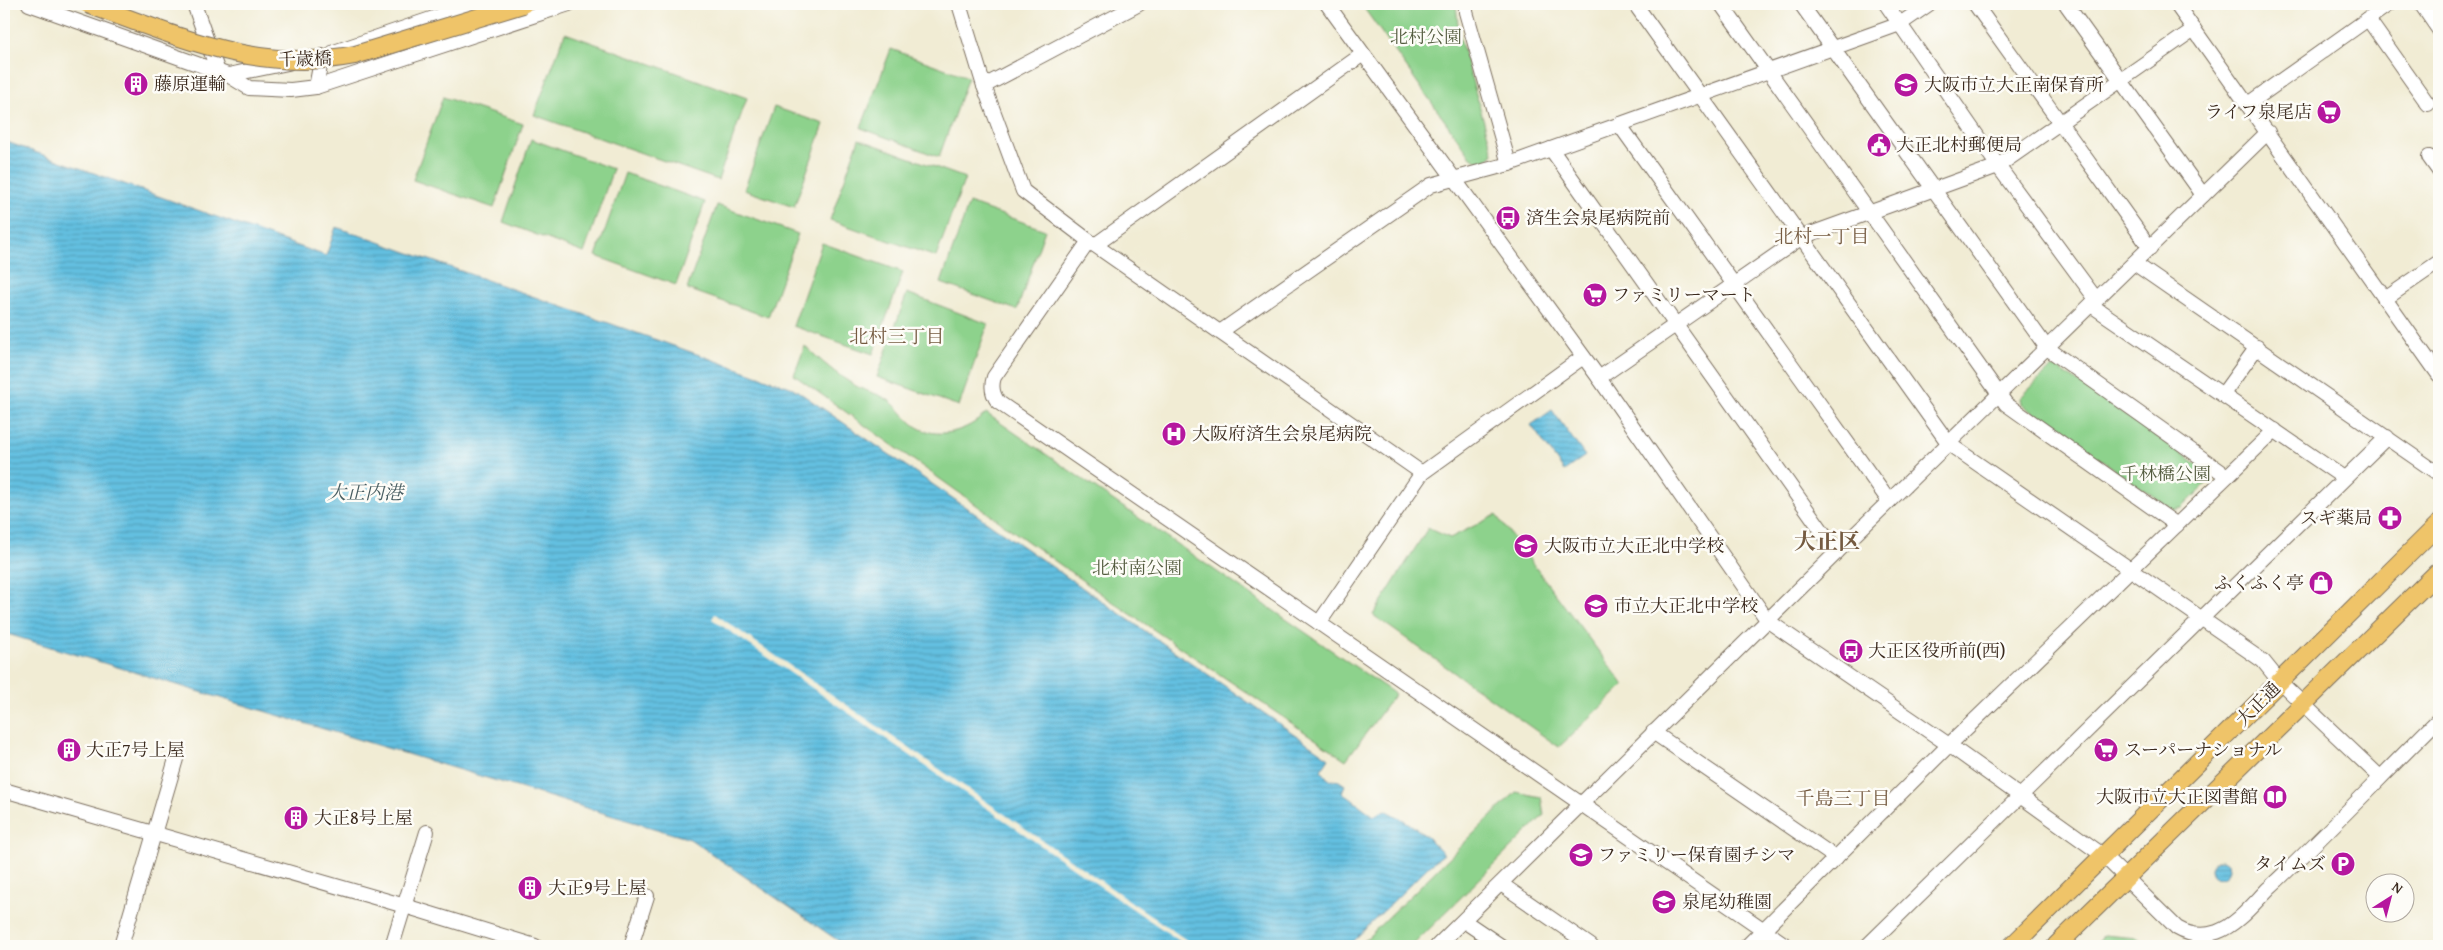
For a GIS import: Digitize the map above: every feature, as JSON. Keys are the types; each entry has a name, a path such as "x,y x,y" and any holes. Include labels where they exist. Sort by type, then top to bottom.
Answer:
{"main road":[{"name":"千歳橋","path":"88,4 217,48 248,56 301,62 355,55 524,4"},
{"name":"大正通","path":"2012,946 2439,524"},
{"name":"大正通","path":"2056,946 2439,571"}],"street":[{"path":"29,4 223,74 250,88 291,90 316,87 569,4"},
{"path":"194,4 223,74"},
{"path":"223,74 322,56 475,4"},
{"path":"959,4 984,86 1024,192 1092,243 1422,473"},
{"path":"984,86 1139,4"},
{"path":"1327,4 1453,180 1599,378 1768,621 1949,745 2104,856 2125,879 2177,928 2186,933 2197,935 2218,932 2237,919 2292,867 2439,719"},
{"path":"1466,4 1466,12 1509,164"},
{"path":"1635,4 1949,444 2263,661 2280,682 2380,777"},
{"path":"1720,4 2006,404 2177,525"},
{"path":"1801,4 1932,190 2047,348 2227,476"},
{"path":"1886,4 2094,302 2222,394 2344,478"},
{"path":"1220,332 1431,185 1509,164 1767,70 1900,24 1929,4"},
{"path":"1975,4 2150,248"},
{"path":"2066,4 2203,195"},
{"path":"2176,4 2439,375"},
{"path":"2248,104 2389,4"},
{"path":"2421,4 2439,30"},
{"path":"2368,18 2428,104"},
{"path":"1599,378 1802,237 1998,166 2194,29"},
{"path":"1363,54 1092,243 994,376 992,390 994,398 1787,946"},
{"path":"316,87 322,56"},
{"path":"1619,124 1735,283 1889,501"},
{"path":"1438,946 1653,732 2268,132"},
{"path":"1551,149 1837,552"},
{"path":"2429,157 2439,171"},
{"path":"2385,299 2439,262"},
{"path":"2134,263 2387,436 2439,474"},
{"path":"2222,394 2256,347"},
{"path":"1319,623 1422,473 1583,357"},
{"path":"1747,946 1949,745 2274,430"},
{"path":"1867,946 2387,436"},
{"path":"1653,732 1836,858"},
{"path":"121,946 176,759"},
{"path":"4,790 535,946"},
{"path":"392,946 427,832"},
{"path":"1501,884 1587,945"},
{"path":"631,946 647,896"},
{"path":"1464,921 1501,946"}],"green space":[{"name":"北村公園","path":"1361,4 1456,4 1459,35 1493,153 1489,159 1481,164 1470,156"},
{"path":"565,33 747,98 718,180 534,115"},
{"path":"891,49 968,77 939,157 861,128"},
{"path":"443,97 523,124 494,208 413,180"},
{"path":"774,107 824,124 794,207 744,190"},
{"path":"531,139 613,169 584,253 503,222"},
{"path":"859,139 965,178 936,257 830,220"},
{"path":"625,173 705,202 676,285 596,256"},
{"path":"969,203 1045,230 1017,310 941,283"},
{"path":"717,205 798,234 768,317 687,289"},
{"path":"822,243 903,272 873,354 793,326"},
{"path":"907,293 988,324 959,406 877,377"},
{"name":"北村南公園","path":"805,346 829,368 859,388 882,396 909,421 922,429 931,432 951,432 971,425 986,413 1395,694 1346,760 1107,598 794,375"},
{"name":"千林橋公園","path":"2057,368 2212,474 2211,479 2182,508 2173,510 2021,404 2020,398 2050,369"},
{"path":"1496,515 1624,685 1559,747 1373,615 1428,528 1450,538"},
{"path":"1516,792 1541,797 1544,815 1412,946 1359,946"},
{"path":"2104,935 2137,938 2145,946 2093,946"}],"water":[{"name":"大正内港","path":"4,141 326,256 336,227 793,388 1329,758 1321,770 1328,779 1339,781 1345,785 1342,792 1374,816 1385,810 1402,819 1417,829 1444,854 1431,864 1348,946 846,946 690,839 4,633"},
{"path":"1552,410 1585,456 1564,471 1531,425"},
{"path":"2216,860 2224,860 2229,865 2227,876 2216,878 2211,873 2211,865"}],"pier":[{"path":"715,614 1195,946 1187,946 712,619"}],"place":[{"name":"藤原運輸","path":"136,84"},
{"name":"大阪市立大正南保育所","path":"1906,85"},
{"name":"ライフ泉尾店","path":"2329,112"},
{"name":"大正北村郵便局","path":"1879,145"},
{"name":"済生会泉尾病院前","path":"1508,218"},
{"name":"ファミリーマート","path":"1595,295"},
{"name":"大阪府済生会泉尾病院","path":"1174,434"},
{"name":"スギ薬局","path":"2390,518"},
{"name":"大阪市立大正北中学校","path":"1526,546"},
{"name":"ふくふく亭","path":"2321,583"},
{"name":"市立大正北中学校","path":"1596,606"},
{"name":"大正区役所前(西)","path":"1851,651"},
{"name":"大正7号上屋","path":"69,750"},
{"name":"スーパーナショナル","path":"2106,750"},
{"name":"大阪市立大正図書館","path":"2275,797"},
{"name":"大正8号上屋","path":"296,818"},
{"name":"ファミリー保育園チシマ","path":"1581,855"},
{"name":"タイムズ","path":"2343,864"},
{"name":"大正9号上屋","path":"530,888"},
{"name":"泉尾幼稚園","path":"1664,902"}],"district":[{"name":"北村一丁目","path":"1822,236"},
{"name":"北村三丁目","path":"897,336"},
{"name":"大正区","path":"1827,541"},
{"name":"千島三丁目","path":"1843,798"}]}
